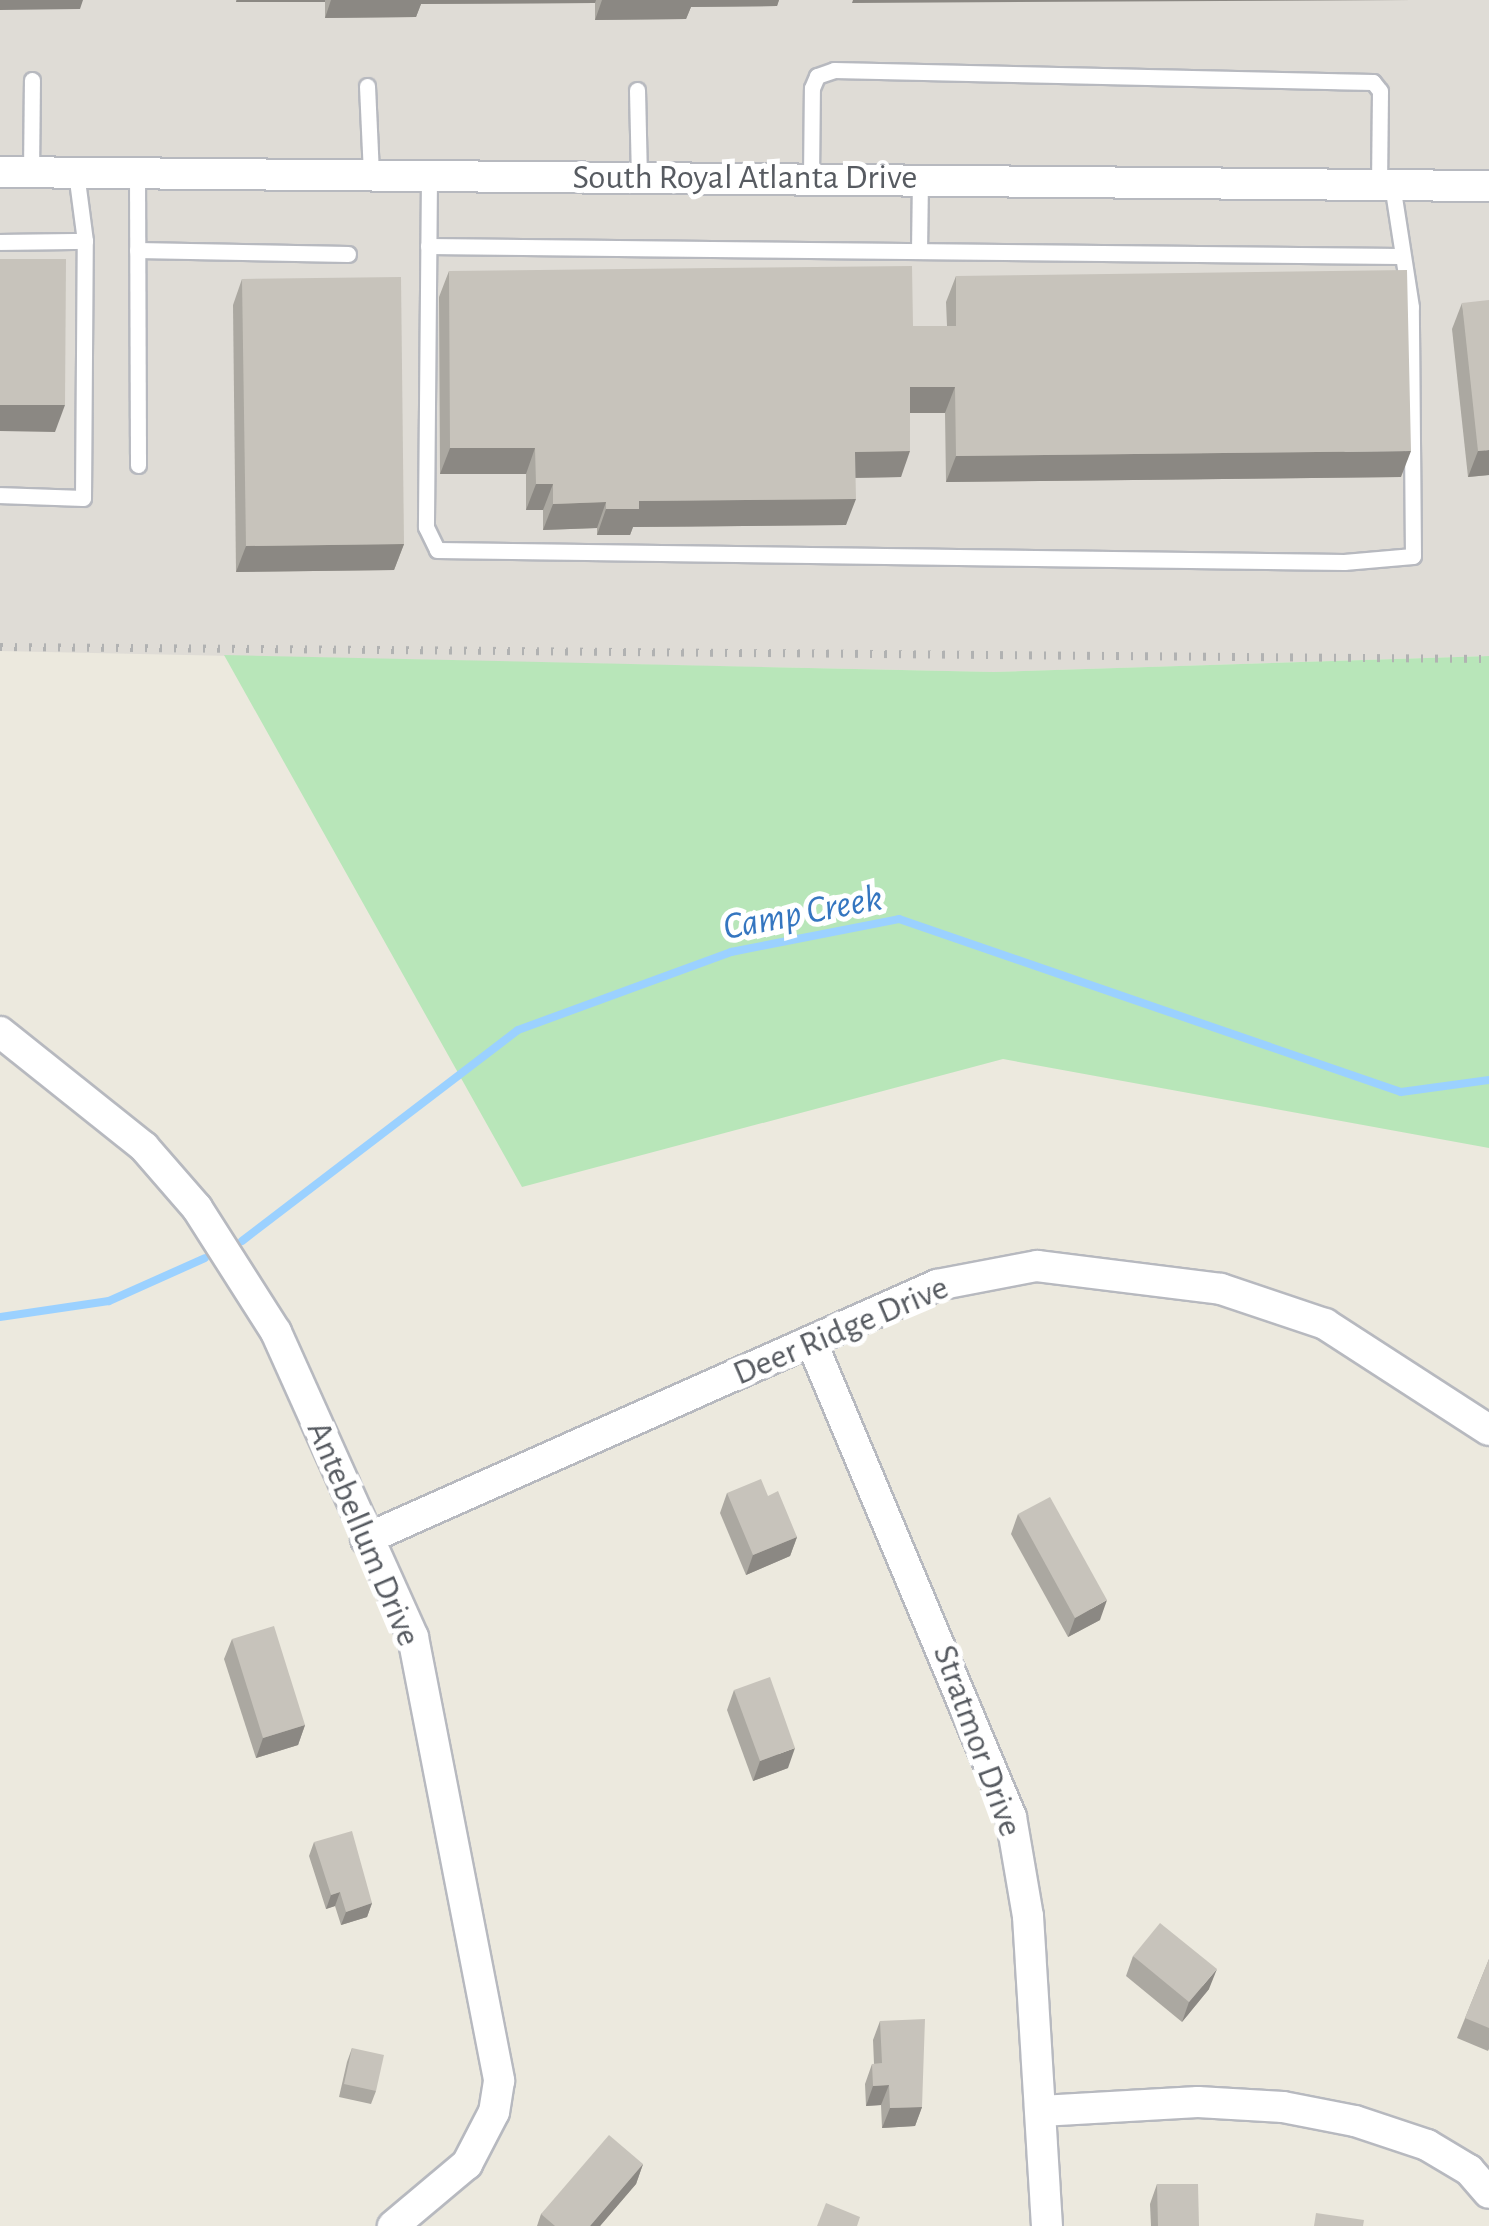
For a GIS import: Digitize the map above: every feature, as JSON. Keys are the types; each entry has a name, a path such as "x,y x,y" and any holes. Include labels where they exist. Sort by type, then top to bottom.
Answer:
{"street":[{"name":"South Royal Atlanta Drive","path":"0,172 1489,186"},
{"name":"Antebellum Drive","path":"0,1032 144,1147 197,1208 276,1332 413,1637 498,2048 494,2112 467,2164 394,2226"},
{"name":"Deer Ridge Drive","path":"366,1539 937,1285 1037,1266 1106,1271 1221,1290 1325,1324 1489,1430"},
{"name":"Stratmor Drive","path":"811,1341 1011,1817 1028,1916 1047,2226"},
{"path":"1041,2111 1198,2102 1283,2107 1355,2120 1427,2145 1469,2170 1489,2193"}],"lane":[{"path":"429,176 426,527 436,550 1344,562 1413,556 1412,307 1385,183 1380,90 1373,82 834,70 817,76 812,88 811,178"},
{"path":"31,172 32,80"},
{"path":"367,86 371,175"},
{"path":"637,90 639,178"},
{"path":"0,495 83,498 85,241 76,173"},
{"path":"137,173 138,465"},
{"path":"919,252 920,180"},
{"path":"0,242 85,241"},
{"path":"428,246 1400,256"},
{"path":"137,250 348,254"}],"shaded area":[{"path":"0,0 1489,0 1489,656 994,672 0,651"}],"green space":[{"path":"224,655 994,672 1489,656 1489,1148 1003,1059 522,1187"}],"building":[{"path":"0,259 66,259 65,405 0,405"},
{"path":"912,266 913,326 956,326 956,276 1407,270 1411,451 956,456 955,387 910,387 910,451 855,452 856,499 639,501 639,509 606,509 606,502 553,504 553,484 536,484 535,448 450,448 449,271"},
{"path":"401,277 404,544 246,546 242,279"},
{"path":"1489,300 1489,450 1478,451 1462,303"},
{"path":"761,1479 768,1496 778,1491 797,1537 753,1555 727,1493"},
{"path":"1050,1497 1107,1600 1075,1618 1018,1514"},
{"path":"274,1626 305,1725 263,1738 232,1639"},
{"path":"770,1677 795,1748 760,1761 734,1690"},
{"path":"352,1831 372,1903 346,1912 340,1892 331,1895 314,1842"},
{"path":"1160,1923 1217,1969 1189,2002 1133,1956"},
{"path":"1489,1959 1489,2028 1465,2018"},
{"path":"925,2019 922,2107 890,2108 889,2085 873,2086 872,2064 882,2063 880,2021"},
{"path":"352,2048 384,2055 376,2091 344,2084"},
{"path":"609,2135 643,2164 590,2226 555,2226 541,2214"},
{"path":"1157,2184 1198,2184 1199,2226 1158,2226"},
{"path":"826,2203 860,2217 857,2226 817,2226"},
{"path":"1316,2213 1364,2220 1363,2226 1314,2226"}],"waterway":[{"name":"Camp Creek","path":"242,1241 518,1030 731,952 899,919 1401,1092 1489,1080"},
{"name":"Camp Creek","path":"0,1317 109,1301 205,1258"}],"railway":[{"path":"0,647 1489,659"}]}
